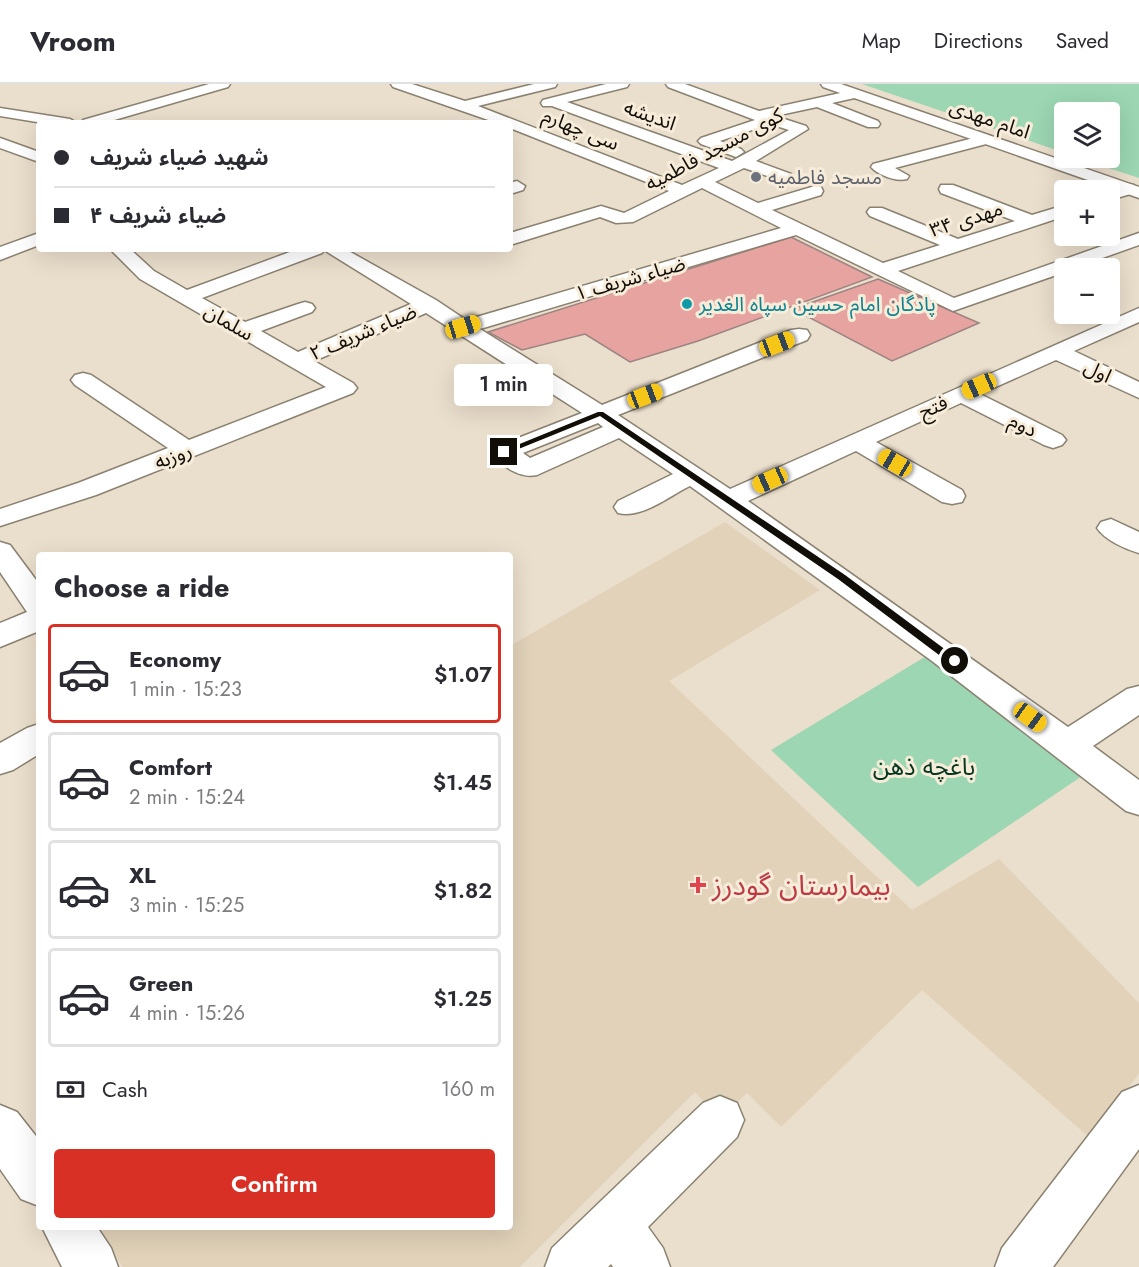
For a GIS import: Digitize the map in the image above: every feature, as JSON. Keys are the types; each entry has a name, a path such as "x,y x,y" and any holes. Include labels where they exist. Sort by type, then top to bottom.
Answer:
{"street":[{"path":"98,120 223,84"},
{"name":"سی چهارم","path":"398,84 464,105 501,120"},
{"path":"464,105 550,84"},
{"path":"496,118 621,84"},
{"path":"673,84 763,118"},
{"name":"امام مهدی","path":"828,84 1134,191"},
{"path":"695,93 725,87"},
{"name":"کوی مسجد فاطمیه","path":"763,118 854,94"},
{"name":"اندیشه","path":"554,102 742,162"},
{"path":"817,102 873,124"},
{"path":"3,114 48,120"},
{"path":"763,118 706,141 742,162 785,177"},
{"name":"کوی مسجد فاطمیه","path":"513,237 601,211 621,219 627,218 742,162 801,129 763,118"},
{"path":"713,124 734,130"},
{"name":"سی چهارم","path":"513,125 683,191"},
{"path":"901,176 879,167 985,140"},
{"path":"0,143 36,156"},
{"path":"702,182 956,305 1139,239"},
{"path":"947,189 1032,221"},
{"path":"756,209 815,191"},
{"path":"876,212 957,246"},
{"name":"مهدی ۳۴","path":"881,270 1054,214"},
{"name":"ضیاء شریف ۱","path":"463,327 797,229"},
{"path":"0,254 36,240"},
{"name":"سلمان","path":"122,252 147,275 345,388"},
{"path":"186,297 307,252"},
{"path":"337,252 429,304 610,420 842,577 1139,800"},
{"name":"ضیاء شریف ۲","path":"297,360 429,304"},
{"path":"244,330 305,308"},
{"name":"فتح","path":"727,500 1139,314"},
{"path":"610,420 800,335"},
{"name":"اول","path":"1056,351 1139,391"},
{"path":"83,380 188,450"},
{"name":"روزبه","path":"0,518 87,489 345,388"},
{"name":"دوم","path":"961,394 1053,440"},
{"path":"856,441 952,496"},
{"path":"628,507 691,475"},
{"path":"1111,528 1139,544"},
{"path":"0,551 36,602"},
{"path":"0,636 36,620"},
{"path":"1068,745 1139,698"},
{"path":"0,760 36,739"},
{"path":"1021,1267 1139,1109"},
{"path":"571,1267 720,1120"},
{"path":"0,1129 36,1177"},
{"path":"615,1223 644,1267"},
{"path":"70,1230 92,1267"}],"shaded area":[{"name":"بیمارستان گودرز","path":"725,522 820,590 669,681 912,910 999,859 1139,1003 1139,1073 1091,1139 922,990 781,1127 747,1093 720,1120 695,1092 520,1267 123,1267 96,1230 513,1230 513,644"}],"green space":[{"path":"862,84 1139,84 1139,178 1108,168 1120,168 1120,102 1054,102 1054,149"},
{"name":"باغچه ذهن","path":"928,655 1085,774 918,887 771,750"}],"building":[{"name":"پادگان امام حسین سپاه الغدیر","path":"791,237 872,277 698,341 630,362 585,334 522,350 488,332"},
{"path":"878,279 979,323 892,361 793,309"}],"place":[{"name":"مسجد فاطمیه","path":"756,177"},
{"name":"پادگان امام حسین سپاه الغدیر","path":"687,304"},
{"name":"بیمارستان گودرز","path":"698,885"}],"route":[{"path":"504,452 600,413 842,577 955,661"}]}
